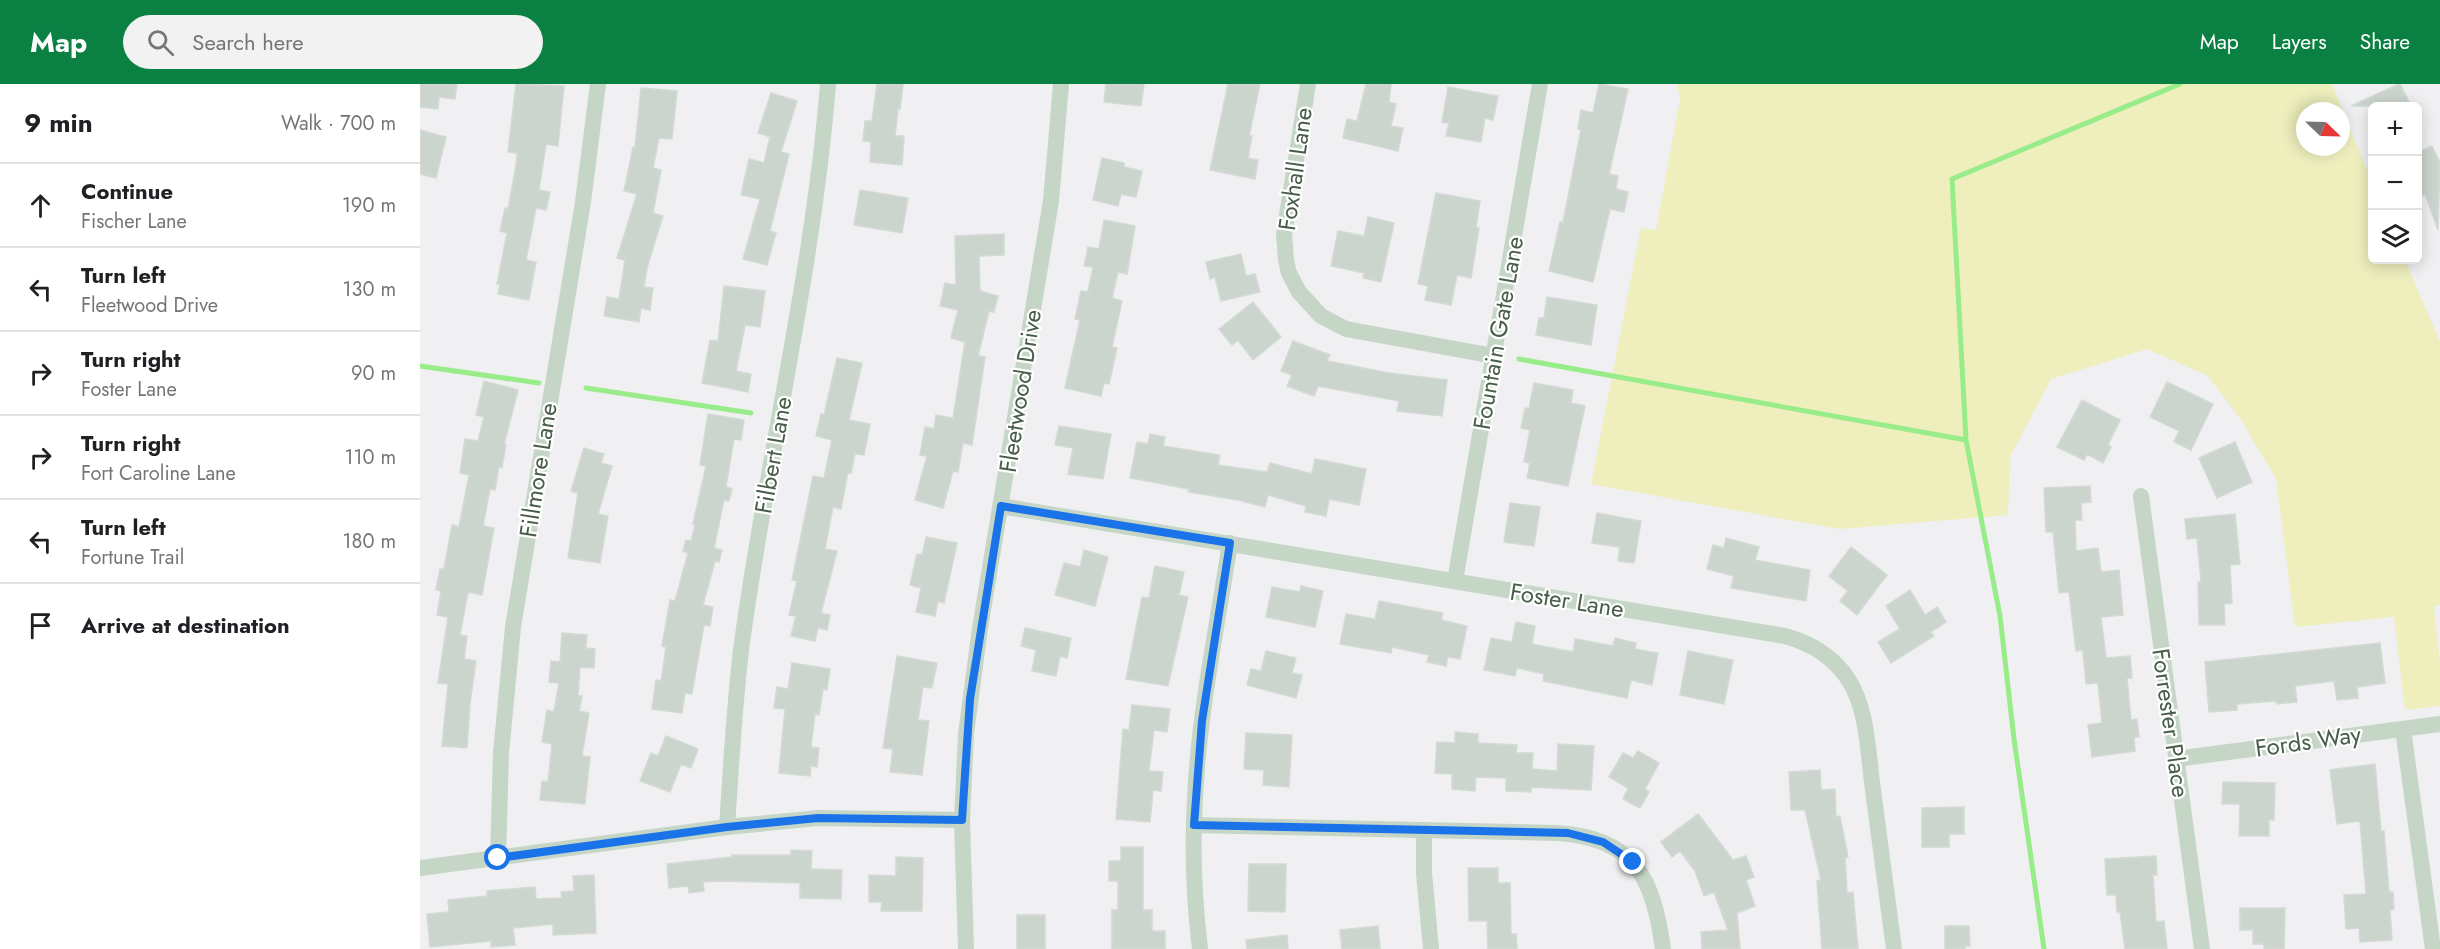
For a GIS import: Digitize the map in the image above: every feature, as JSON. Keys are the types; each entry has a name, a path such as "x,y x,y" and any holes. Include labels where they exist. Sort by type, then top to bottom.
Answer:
{"street":[{"name":"Fillmore Lane","path":"498,858 501,753 512,638 585,191 598,84"},
{"name":"Filbert Lane","path":"727,827 734,715 741,651 818,184 828,84"},
{"name":"Fleetwood Drive","path":"966,949 962,820 970,699 1051,201 1061,84"},
{"name":"Foxhall Lane","path":"1308,84 1284,234 1289,273 1299,292 1321,316 1346,329 1494,356"},
{"name":"Fountain Gate Lane","path":"1455,581 1540,84"},
{"name":"Forrester Place","path":"2141,496 2202,949"},
{"name":"Foster Lane","path":"1001,506 1785,636 1808,644 1825,654 1848,679 1861,713 1894,949"},
{"path":"1200,949 1194,876 1194,825 1202,721 1230,543"},
{"name":"Fords Way","path":"2176,759 2440,724"},
{"path":"2403,729 2433,949"},
{"path":"420,868 727,827 849,817 962,820"},
{"path":"1194,825 1568,833 1603,842 1633,862 1646,882 1656,905 1663,949"},
{"path":"1424,830 1425,884 1431,949"}],"green space":[{"path":"1677,84 2332,84 2339,102 2296,102 2296,156 2350,156 2350,128 2368,172 2368,264 2407,264 2440,342 2440,605 2434,606 2440,663 2440,706 2405,710 2394,617 2295,627 2276,479 2241,420 2208,376 2147,349 2051,379 2010,457 2008,515 1839,529 1591,484 1641,228 1656,230 1680,99"}],"building":[{"path":"420,84 457,84 455,99 439,97 438,109 420,107"},
{"path":"516,84 564,86 558,146 546,144 539,190 550,192 546,210 536,208 526,260 536,262 529,300 498,294 500,284 497,284 507,233 500,231 505,208 508,209 516,166 517,153 508,152"},
{"path":"877,84 903,84 895,136 904,136 902,165 870,162 871,142 863,141 865,121 872,121"},
{"path":"1106,84 1144,84 1141,106 1104,102"},
{"path":"1228,84 1260,84 1249,136 1252,136 1248,158 1258,160 1255,179 1210,170"},
{"path":"1366,84 1391,84 1389,102 1396,104 1391,126 1403,128 1398,151 1343,138 1347,119 1357,121"},
{"path":"1599,84 1628,89 1609,174 1618,176 1616,189 1628,192 1624,212 1610,209 1593,282 1549,271 1560,222 1563,222 1581,130 1578,129 1581,110 1593,113"},
{"path":"2399,84 2409,102 2368,102 2368,106 2351,106"},
{"path":"1448,87 1498,96 1493,120 1485,118 1481,142 1446,136 1449,123 1442,122"},
{"path":"641,88 677,91 672,139 659,138 653,168 661,170 653,213 663,216 647,268 644,287 653,288 650,310 641,308 639,322 604,316 607,297 619,299 625,260 617,258 637,194 624,191 633,147 635,148"},
{"path":"771,93 797,101 781,152 789,154 770,231 776,233 767,265 743,259 760,199 741,195 749,159 764,163 770,137 758,133"},
{"path":"420,130 446,137 436,178 420,174"},
{"path":"2432,146 2440,162 2438,230 2425,194 2422,195 2422,150"},
{"path":"1102,158 1124,163 1124,167 1142,171 1136,197 1121,194 1118,206 1093,200"},
{"path":"860,190 908,198 902,233 854,225"},
{"path":"1436,193 1480,201 1476,227 1479,228 1471,278 1457,275 1451,305 1425,300 1428,286 1418,284"},
{"path":"1368,217 1394,223 1381,282 1363,278 1364,273 1331,266 1338,231 1364,236"},
{"path":"1104,220 1135,226 1127,274 1118,272 1112,298 1122,301 1112,347 1117,348 1109,384 1104,383 1101,396 1065,388 1080,320 1075,319 1081,291 1088,292 1093,267 1084,266 1088,247 1099,249"},
{"path":"1004,234 1004,255 979,256 980,291 998,296 994,312 989,311 978,356 985,357 972,445 963,443 958,472 953,471 943,508 915,500 927,456 920,455 925,427 934,429 936,415 953,418 965,342 951,338 958,310 940,306 945,283 956,285 955,236"},
{"path":"1241,254 1246,276 1255,274 1260,292 1221,301 1215,277 1210,279 1206,262"},
{"path":"724,286 765,291 760,327 745,325 736,371 751,374 748,392 702,383 710,340 718,341"},
{"path":"1547,297 1597,305 1591,345 1536,335 1539,318 1544,318"},
{"path":"1253,302 1281,337 1253,360 1238,340 1232,345 1219,329"},
{"path":"1293,341 1330,355 1327,361 1389,373 1447,380 1442,416 1397,411 1399,401 1318,386 1314,396 1287,386 1292,375 1281,371"},
{"path":"837,358 862,363 849,420 870,424 864,455 855,454 851,473 848,472 841,509 833,507 825,549 837,551 821,613 830,615 827,630 818,628 815,641 791,636 796,616 789,615 797,581 792,580 813,476 824,478 832,440 816,436 821,414 824,415"},
{"path":"484,381 518,390 504,445 506,445 502,467 499,466 495,490 490,489 483,526 494,528 482,595 468,592 460,635 467,636 464,659 476,661 467,748 442,746 448,684 438,683 448,617 437,615 441,591 436,590 440,569 444,569 452,525 459,527 469,475 460,473 465,439 478,441 484,417 476,415"},
{"path":"2167,382 2213,404 2191,450 2174,442 2179,431 2150,417"},
{"path":"1534,383 1573,390 1571,403 1585,406 1568,486 1527,478 1530,463 1524,462 1530,430 1521,428 1525,408 1529,409"},
{"path":"2082,400 2120,420 2108,445 2111,447 2103,463 2087,454 2084,460 2057,447"},
{"path":"708,414 744,420 741,440 734,439 726,487 732,489 729,501 724,500 714,548 722,550 719,562 715,561 703,605 713,607 710,626 704,625 692,694 685,693 682,713 652,709 656,680 661,681 666,647 662,646 670,600 675,601 688,553 683,551 686,540 691,541 695,525 693,524 706,466 700,465"},
{"path":"1059,426 1111,434 1103,479 1068,474 1073,448 1055,445"},
{"path":"1150,434 1165,437 1163,446 1220,455 1218,465 1267,472 1270,463 1312,474 1315,459 1366,469 1359,505 1329,499 1326,516 1305,512 1306,506 1268,495 1265,507 1130,478 1137,442 1148,444"},
{"path":"2235,442 2252,482 2217,498 2199,458"},
{"path":"584,448 604,454 601,463 612,466 598,514 608,516 600,563 568,558 578,493 571,491"},
{"path":"2090,486 2091,502 2081,503 2082,520 2075,520 2076,551 2098,548 2101,572 2119,570 2123,615 2101,617 2106,658 2130,656 2132,678 2127,678 2131,720 2137,719 2139,737 2134,737 2135,751 2092,757 2088,725 2102,723 2098,683 2086,684 2083,650 2076,651 2069,592 2059,593 2053,532 2046,532 2044,488"},
{"path":"1510,503 1540,507 1534,546 1504,542"},
{"path":"1597,513 1641,521 1634,563 1618,561 1620,547 1592,543"},
{"path":"2235,514 2240,564 2230,565 2232,603 2224,604 2225,625 2199,625 2198,582 2201,582 2197,538 2187,539 2185,519"},
{"path":"926,537 957,543 944,603 938,601 935,616 916,612 921,588 910,585 917,554 922,555"},
{"path":"1726,538 1759,547 1755,560 1810,570 1806,601 1731,588 1734,576 1707,569 1713,545 1724,548"},
{"path":"1851,547 1887,575 1857,615 1840,601 1848,591 1829,576"},
{"path":"1084,550 1108,557 1095,606 1055,595 1064,563 1080,567"},
{"path":"1155,566 1184,572 1179,595 1188,597 1168,686 1126,679 1142,597 1149,598"},
{"path":"1301,586 1323,591 1315,627 1266,617 1272,587 1300,592"},
{"path":"1910,590 1925,615 1937,607 1946,622 1931,632 1934,636 1891,663 1878,642 1900,629 1886,606"},
{"path":"1379,601 1443,613 1441,620 1467,626 1460,659 1448,657 1446,666 1427,662 1429,655 1392,647 1391,653 1340,644 1346,614 1375,619"},
{"path":"1516,622 1535,626 1532,644 1573,652 1575,639 1613,646 1615,638 1636,643 1635,649 1658,653 1652,685 1631,680 1627,698 1543,681 1544,674 1517,668 1515,676 1484,670 1491,638 1512,642"},
{"path":"1025,628 1071,638 1067,658 1060,656 1056,676 1032,671 1036,650 1021,646"},
{"path":"562,633 587,635 586,648 595,649 594,668 580,667 578,696 582,696 579,711 589,713 582,756 590,757 585,804 540,800 542,781 548,782 552,744 542,742 547,710 554,712 559,683 549,682 551,661 560,662"},
{"path":"2380,643 2385,683 2357,687 2358,698 2337,700 2334,681 2295,686 2297,702 2237,704 2237,710 2209,712 2205,662"},
{"path":"1266,651 1296,658 1292,673 1302,675 1296,698 1247,685 1251,669 1261,671"},
{"path":"1688,651 1733,660 1724,704 1680,695"},
{"path":"897,656 937,663 932,688 923,687 918,720 929,721 922,775 890,772 893,749 883,748"},
{"path":"792,663 830,669 827,690 823,689 819,715 815,714 811,747 819,748 817,767 811,766 810,776 779,773 785,709 774,708 777,687 788,689"},
{"path":"1132,705 1170,709 1167,732 1154,730 1149,771 1163,772 1161,791 1153,790 1150,822 1116,819 1123,729 1129,730"},
{"path":"1455,732 1478,734 1478,743 1517,745 1516,753 1533,753 1532,769 1557,771 1558,744 1594,746 1591,790 1531,787 1531,792 1506,791 1506,778 1476,777 1475,791 1452,789 1452,774 1435,773 1437,742 1455,743"},
{"path":"1246,733 1292,735 1289,787 1263,785 1264,770 1244,769"},
{"path":"666,736 698,749 691,768 681,764 670,792 640,781 651,753 658,756"},
{"path":"1638,751 1659,763 1645,789 1649,792 1640,808 1623,799 1628,788 1609,777 1623,753 1633,758"},
{"path":"2375,764 2389,892 2393,892 2394,909 2390,910 2392,940 2360,942 2359,928 2346,929 2344,895 2366,894 2360,821 2337,824 2330,770"},
{"path":"1820,770 1821,790 1835,789 1836,817 1840,816 1848,857 1845,858 1847,893 1853,892 1858,949 1822,949 1817,881 1821,880 1805,810 1791,810 1789,772"},
{"path":"2223,782 2275,783 2274,820 2269,820 2269,836 2239,836 2240,804 2222,804"},
{"path":"1964,807 1964,834 1949,834 1949,847 1922,847 1922,808"},
{"path":"1698,814 1733,860 1746,856 1754,877 1746,880 1755,906 1737,913 1740,949 1702,949 1701,932 1728,930 1714,892 1704,896 1695,871 1680,851 1672,857 1661,842"},
{"path":"1121,847 1143,847 1143,910 1152,910 1152,931 1165,931 1165,949 1112,949 1112,910 1118,910 1118,881 1109,881 1109,861 1121,861"},
{"path":"791,850 812,851 811,869 842,870 841,899 800,898 800,883 703,882 704,891 689,893 688,886 669,888 667,864 732,857 732,855 791,855"},
{"path":"2156,856 2157,875 2153,875 2156,922 2164,921 2167,949 2125,949 2120,912 2117,912 2116,895 2107,895 2105,859"},
{"path":"896,857 923,858 922,911 881,911 882,902 869,902 869,875 896,876"},
{"path":"1249,864 1286,864 1285,912 1248,911"},
{"path":"1468,868 1498,868 1498,883 1510,883 1511,934 1516,934 1517,949 1488,949 1487,921 1469,921"},
{"path":"594,875 596,933 553,935 553,924 513,928 515,945 491,947 491,941 430,947 427,914 449,912 448,900 487,896 487,891 535,887 536,899 562,898 561,892 574,891 573,876"},
{"path":"2240,908 2285,908 2284,949 2264,949 2264,944 2253,944 2253,930 2240,930"},
{"path":"1017,915 1045,915 1045,949 1017,949"},
{"path":"1378,926 1380,949 1342,949 1340,930"},
{"path":"1945,926 1969,926 1970,946 1965,946 1965,949 1945,949"},
{"path":"1287,935 1288,949 1247,949 1246,940"}],"waterway":[{"path":"2044,949 2014,739 2000,616 1966,440 1952,179 2180,84"},
{"path":"1519,359 1966,440"},
{"path":"420,366 539,383"},
{"path":"586,388 751,413"}],"route":[{"path":"498,858 727,827 818,818 962,820 970,699 1001,506 1230,543 1202,721 1194,825 1568,833 1591,837 1612,846 1633,862"}]}
